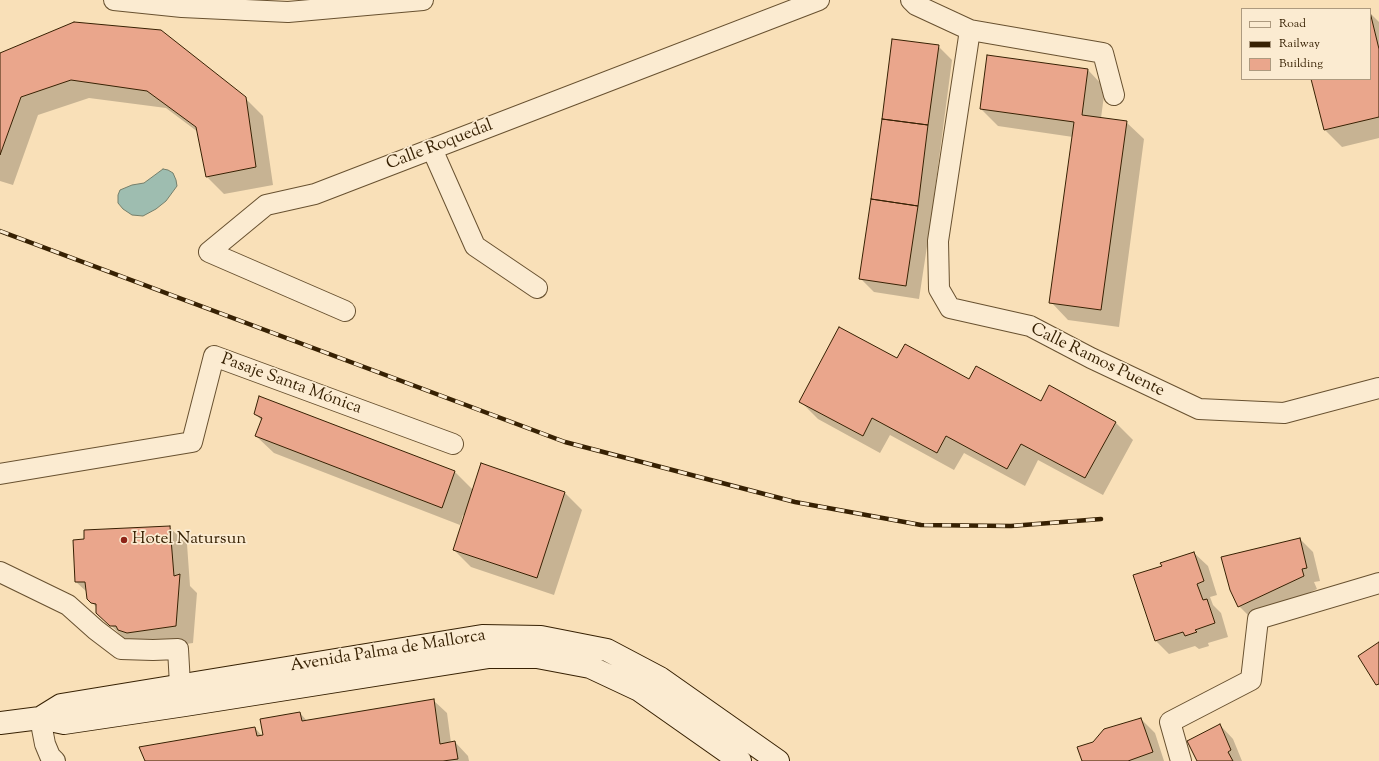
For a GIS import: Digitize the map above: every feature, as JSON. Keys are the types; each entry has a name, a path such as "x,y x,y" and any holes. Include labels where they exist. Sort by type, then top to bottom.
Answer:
{"main road":[{"name":"Avenida Palma de Mallorca","path":"183,695 482,636 541,637 607,650 660,678 778,761"},
{"name":"Avenida Palma de Mallorca","path":"183,695 489,657 537,657 590,668 639,690 740,761"},
{"path":"0,723 40,718 61,705 183,695"}],"street":[{"path":"114,0 288,6 423,0"},
{"name":"Calle Roquedal","path":"345,311 209,252 266,205 315,194 819,0"},
{"path":"911,0 916,5 970,30 1103,53 1114,95"},
{"name":"Calle Ramos Puente","path":"970,30 938,241 939,289 950,308 1030,326 1091,358 1199,409 1284,413 1379,388"},
{"path":"432,149 475,246 537,288"},
{"name":"Pasaje Santa Mónica","path":"0,474 192,442 214,356 453,444"},
{"path":"0,572 68,605 96,630 121,649 178,649 183,695"},
{"path":"1181,761 1170,722 1250,680 1258,619 1379,584"},
{"path":"40,718 45,744 50,756 55,761"}],"shaded area":[{"path":"163,169 173,173 177,186 166,201 156,209 143,216 132,215 123,209 118,203 118,195 120,190 132,185 144,183"}],"building":[{"path":"1371,16 1379,49 1379,117 1324,130 1311,80 1371,80"},
{"path":"74,22 161,30 246,97 256,167 206,177 196,127 147,91 71,80 21,97 0,155 0,53"},
{"path":"892,39 939,45 928,125 882,119"},
{"path":"987,55 1088,69 1082,115 1127,121 1101,310 1049,303 1074,122 980,109"},
{"path":"882,119 928,125 918,206 871,199"},
{"path":"871,199 918,206 906,286 859,279"},
{"path":"839,327 897,358 905,344 969,379 976,366 1041,401 1049,385 1116,422 1085,478 1021,444 1007,469 946,436 937,453 872,418 863,436 799,402"},
{"path":"259,396 455,471 442,508 255,436 262,418 254,414"},
{"path":"481,463 565,492 537,578 453,550"},
{"path":"170,526 174,576 180,574 176,626 127,633 118,630 116,626 110,626 96,613 96,604 91,603 87,599 85,582 75,582 73,540 84,539 84,530"},
{"path":"1300,538 1307,568 1302,569 1304,576 1238,607 1230,590 1221,557"},
{"path":"1194,552 1204,581 1197,584 1203,600 1207,599 1215,623 1195,630 1197,632 1185,636 1183,632 1155,641 1133,575 1162,566 1160,563"},
{"path":"1379,642 1379,684 1376,685 1358,656"},
{"path":"434,699 440,744 455,741 458,759 443,761 145,761 139,747 255,727 257,736 263,735 260,719 300,712 302,721"},
{"path":"1141,718 1153,752 1128,761 1082,761 1077,747 1093,742 1104,729"},
{"path":"1220,724 1231,750 1228,752 1233,761 1197,761 1187,741"}],"railway":[{"path":"0,231 565,442 795,502 921,525 1011,526 1101,519"}],"place":[{"name":"Hotel Natursun","path":"124,540"}]}
